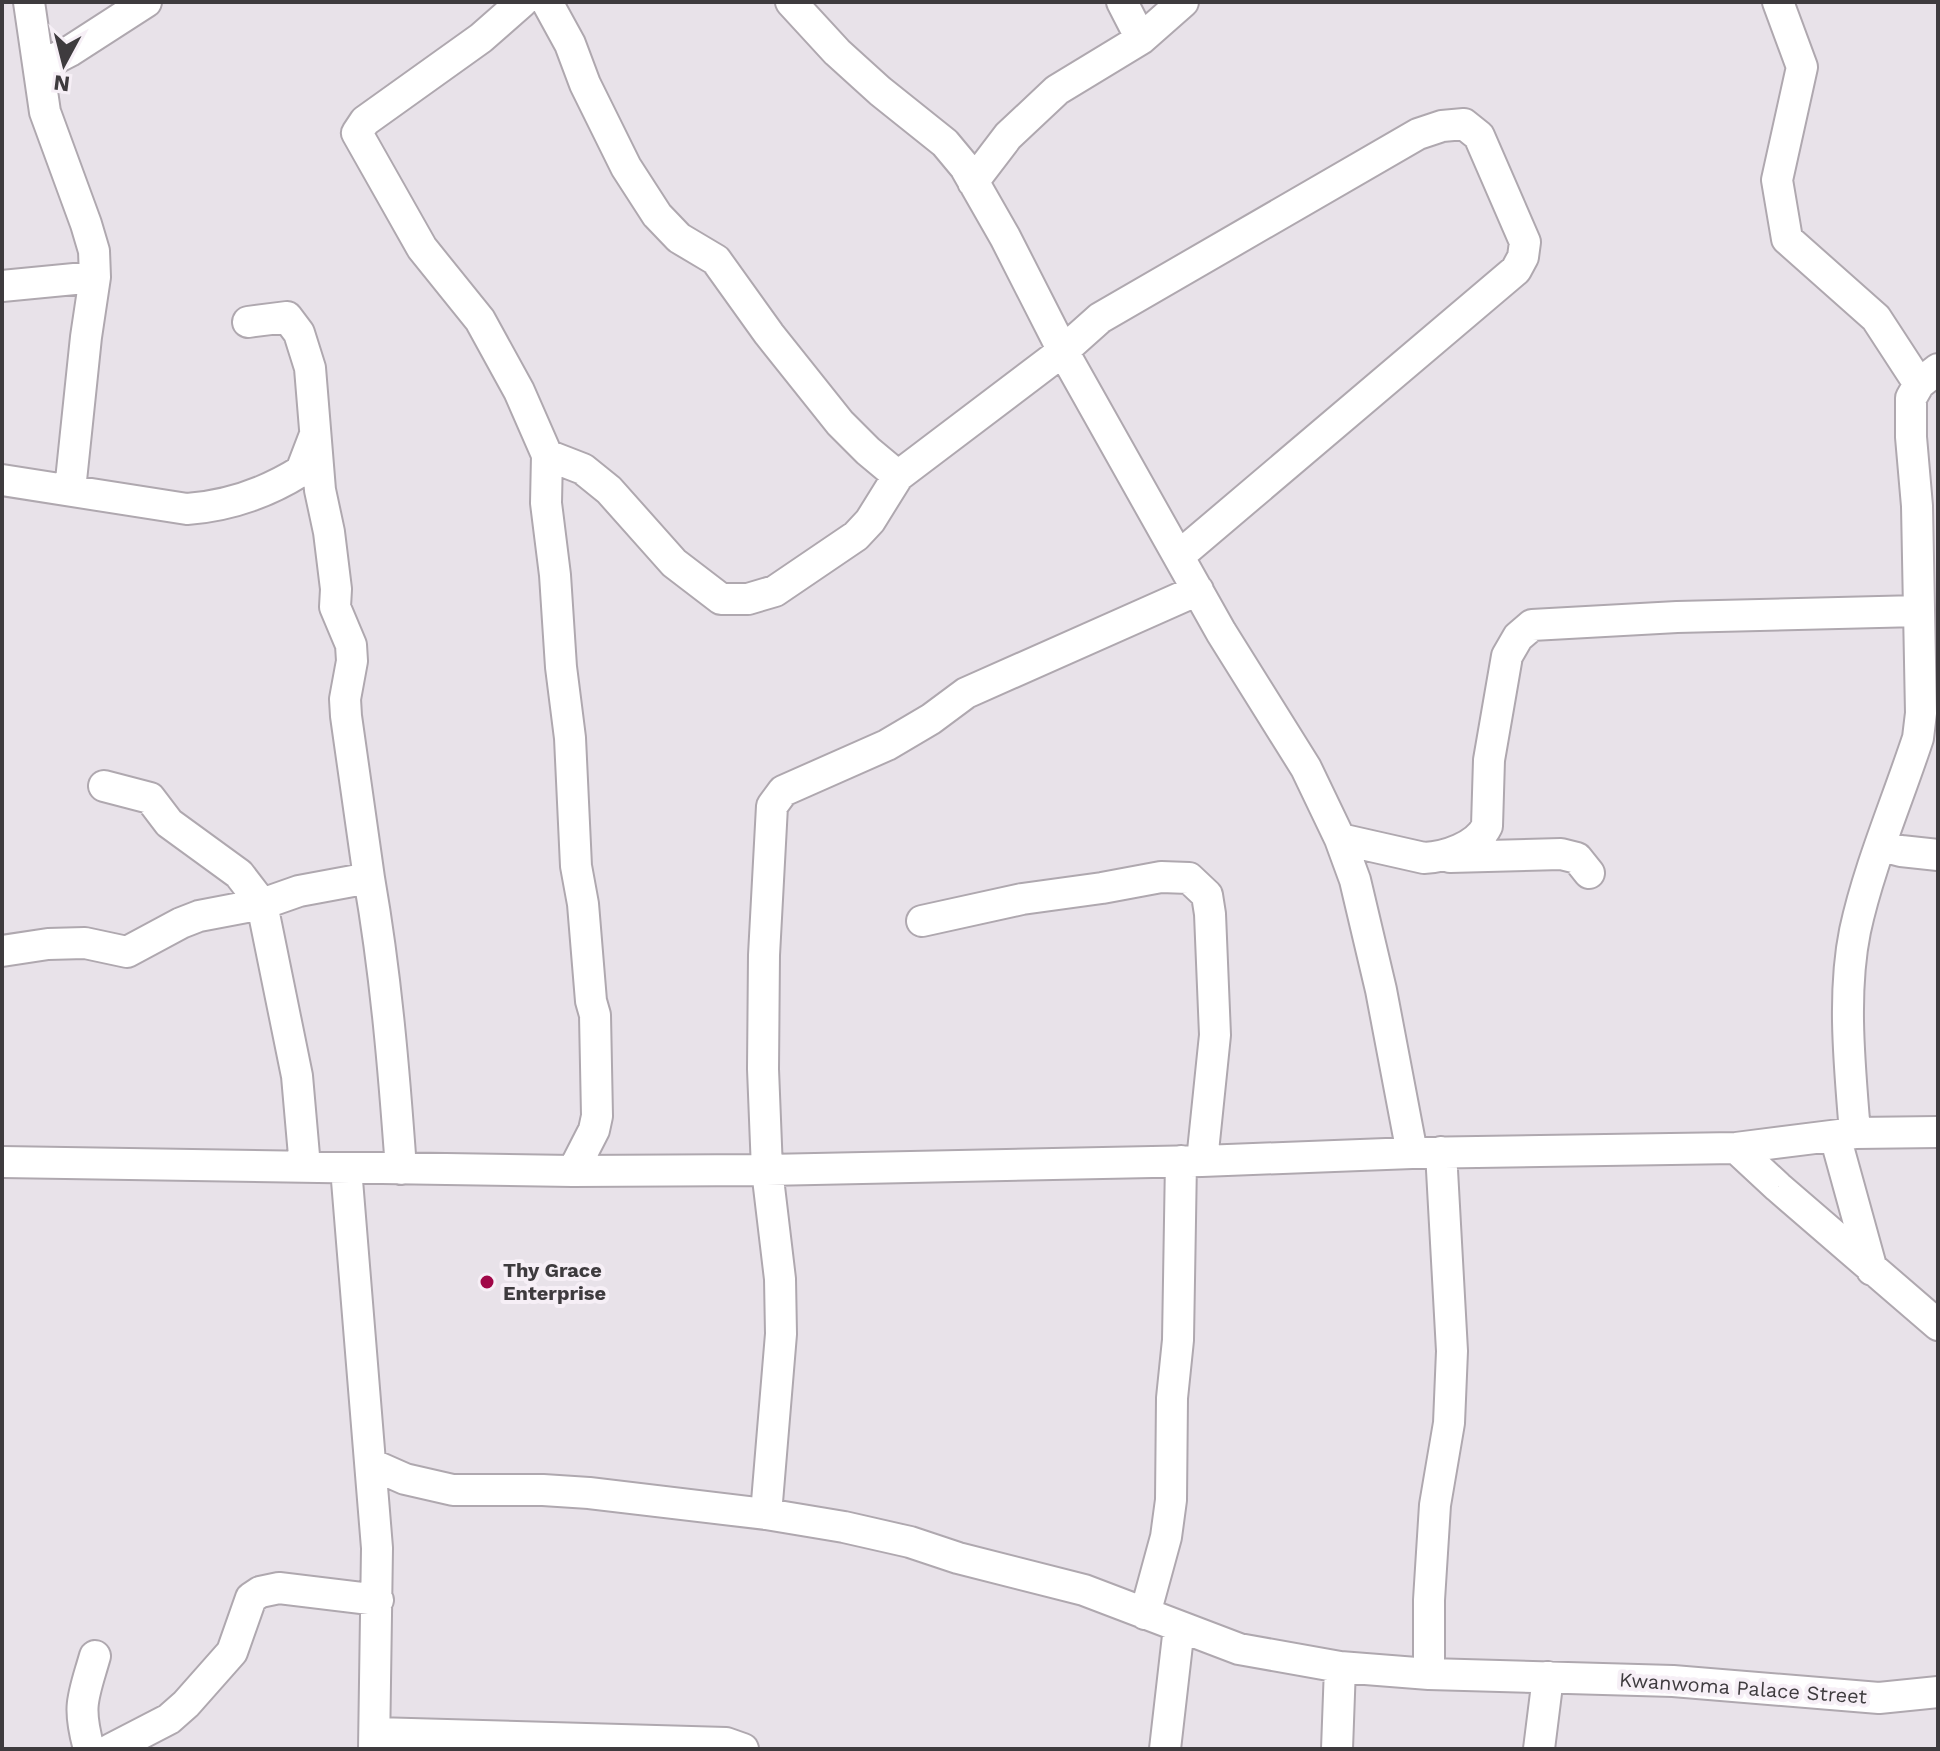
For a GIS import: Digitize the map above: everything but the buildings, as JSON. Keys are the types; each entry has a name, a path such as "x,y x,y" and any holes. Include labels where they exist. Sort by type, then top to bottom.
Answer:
{"street":[{"path":"29,2 45,112 94,251 95,277 70,490"},
{"path":"39,67 70,51 146,2"},
{"path":"522,2 481,38 365,121 357,133 422,248 480,320 519,391 547,455 546,503 570,738 576,866 595,1015 597,1116 594,1130 573,1171"},
{"path":"547,2 570,44 585,84 626,167 657,215 679,238 716,260 769,334 840,423 898,476"},
{"path":"791,2 837,52 945,143 973,182 1063,351 1198,590 1306,768 1340,839 1355,880 1381,990 1426,1152 1452,1351 1449,1423 1435,1505 1429,1600 1429,1674"},
{"path":"1122,2 1141,39"},
{"path":"973,182 1008,136 1057,90 1141,39 1183,2"},
{"path":"1778,2 1802,67 1777,180 1787,239 1876,318 1928,376 1911,398 1917,506 1921,713 1918,738 1855,933 1850,975 1845,1135 1872,1270"},
{"path":"547,455 583,469 609,490 674,563 721,599 748,599 775,591 856,536 870,521 898,476 1063,351 1100,318 1418,134 1442,126 1464,124 1479,136 1525,242 1523,257 1516,270 1180,555"},
{"path":"2,286 95,277"},
{"path":"248,322 287,317 299,333 310,368 320,490 336,589 335,607 351,645 346,716 382,949 392,1034 401,1169"},
{"path":"2,480 187,509 217,507 244,499 301,471 315,435"},
{"path":"766,1514 781,1334 780,1279 767,1170 763,1069 764,955 772,806 776,798 792,786 887,745 931,719 966,693 1198,590"},
{"path":"1436,858 1476,842 1487,826 1489,760 1507,656 1518,637 1532,625 1677,617 1919,611"},
{"path":"104,786 150,798 169,823 239,874 262,904 297,1076 305,1167"},
{"path":"1340,839 1424,858 1561,854 1577,858 1589,873"},
{"path":"1882,846 1938,855"},
{"path":"922,921 1022,899 1161,877 1189,878 1207,895 1215,1058 1192,1161 1172,1398 1171,1500 1166,1537 1145,1614"},
{"path":"2,951 48,944 85,943 127,952 199,916 262,904 299,891 369,878"},
{"path":"2,1162 573,1171 767,1170 1192,1161 1426,1152 1736,1148 1845,1135 1938,1132"},
{"path":"1736,1148 1938,1325"},
{"path":"346,1168 371,1464 378,1600 374,1741 726,1743 743,1749"},
{"name":"Kwanwoma Palace Street","path":"371,1464 405,1479 453,1490 558,1491 766,1514 844,1527 1084,1590 1250,1651 1340,1667 1429,1674 1673,1681 1879,1698 1938,1692"},
{"path":"111,1749 169,1719 186,1704 232,1652 251,1598 260,1592 279,1588 378,1600"},
{"path":"1165,1749 1179,1627"},
{"path":"89,1749 81,1719 81,1705 95,1656"},
{"path":"1337,1749 1340,1667"},
{"path":"1539,1749 1548,1677"}],"place":[{"name":"Thy Grace Enterprise","path":"487,1282"}]}
